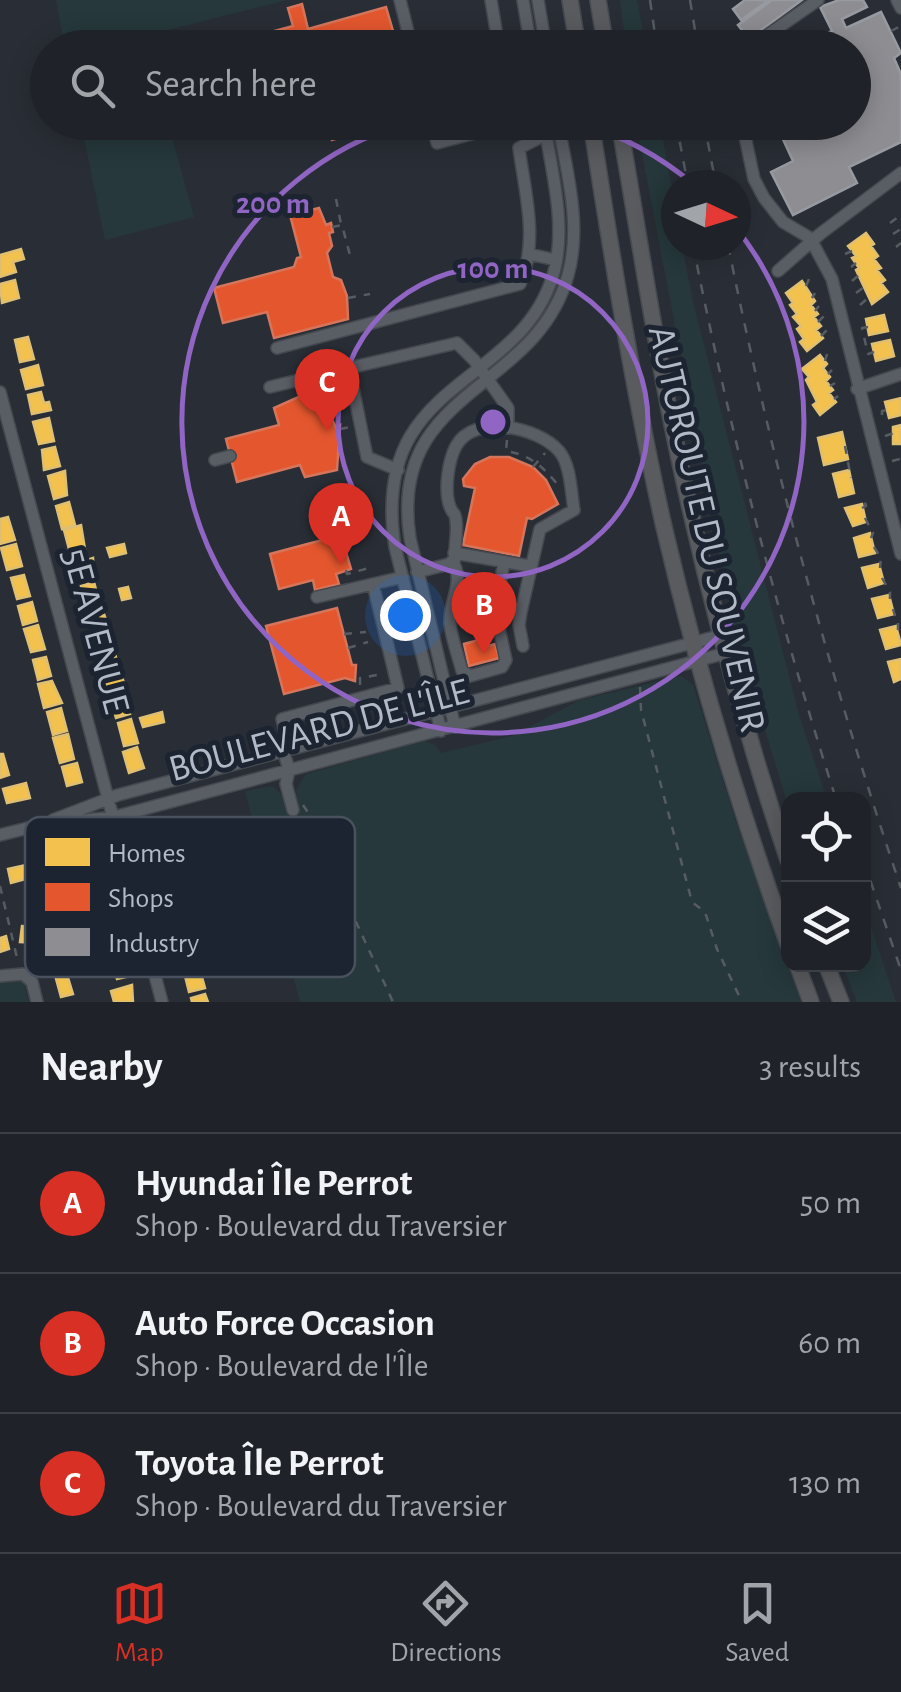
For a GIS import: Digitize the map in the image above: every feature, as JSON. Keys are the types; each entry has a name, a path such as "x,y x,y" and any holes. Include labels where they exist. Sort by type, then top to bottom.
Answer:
{"highway":[{"path":"570,0 575,30"},
{"path":"598,0 603,30"},
{"name":"AUTOROUTE DU SOUVENIR","path":"594,140 649,454 693,642 732,777 781,923"},
{"name":"AUTOROUTE DU SOUVENIR","path":"622,140 670,413 726,652 781,838"},
{"path":"799,972 811,1002"},
{"path":"829,972 841,1002"}],"street":[{"path":"400,0 408,30"},
{"path":"491,0 496,30"},
{"path":"523,0 528,30"},
{"path":"538,0 543,30"},
{"path":"776,30 818,0"},
{"path":"897,0 901,8"},
{"path":"277,348 517,286 529,254 529,222 519,148 529,140"},
{"path":"440,731 402,577 392,518 398,470 412,433 428,410 511,342 544,297 556,260 558,218 546,140"},
{"path":"454,727 417,572 407,511 413,469 438,420 523,350 555,309 570,270 573,215 561,140"},
{"path":"746,140 754,179 764,198 783,222 812,242 833,282 857,390 900,545"},
{"path":"778,271 901,173"},
{"path":"529,254 556,260"},
{"path":"270,387 454,342 479,366 508,408 507,431"},
{"path":"349,368 366,457 398,470"},
{"path":"857,390 901,374"},
{"name":"5E AVENUE","path":"0,392 114,817"},
{"path":"504,562 495,610 506,651 505,662 502,667 466,676 449,621 458,572 454,558 456,518 449,505 448,483 454,450 474,428 489,425 545,440 558,450 566,464 574,510 540,529 519,625 524,646"},
{"path":"215,460 230,456"},
{"path":"417,572 454,558 530,566"},
{"path":"318,597 402,577"},
{"path":"292,807 286,784 289,770 283,749 287,739 282,718 398,688 373,584"},
{"path":"451,611 497,617"},
{"name":"BOULEVARD DE L'ÎLE","path":"60,817 108,798 283,749 722,635"},
{"name":"BOULEVARD DE L'ÎLE","path":"114,817 726,652"},
{"name":"BOULEVARD DE L'ÎLE","path":"0,835 25,829"},
{"path":"0,976 25,976"},
{"path":"26,977 32,982 37,1002"},
{"name":"5E AVENUE","path":"156,977 162,1002"}],"path":[{"path":"890,31 901,26"},
{"path":"336,199 351,259"},
{"path":"890,223 901,215"},
{"path":"332,227 342,225"},
{"path":"893,234 901,229"},
{"path":"845,254 852,251"},
{"path":"851,268 856,263"},
{"path":"852,282 860,275"},
{"path":"806,286 809,279"},
{"path":"856,293 864,287"},
{"path":"348,298 370,294"},
{"path":"860,304 868,298"},
{"path":"815,311 819,306"},
{"path":"818,322 824,316"},
{"path":"868,327 862,328 868,354 874,352"},
{"path":"821,336 827,330"},
{"path":"825,362 827,354"},
{"path":"882,415 886,410"},
{"path":"507,431 506,451 537,462 556,486"},
{"path":"885,436 894,434"},
{"path":"845,446 851,478"},
{"path":"892,461 900,459"},
{"path":"533,468 537,462"},
{"path":"862,508 866,506 864,500"},
{"path":"865,518 874,533 871,538"},
{"path":"874,548 881,558 880,568"},
{"path":"346,570 348,574 369,568"},
{"path":"882,578 890,599"},
{"path":"892,609 895,616"},
{"path":"898,623 898,630"},
{"path":"344,634 366,632"},
{"path":"348,648 368,642"},
{"path":"359,692 358,678 377,676"},
{"path":"640,676 641,710 692,902 704,912 742,1002"},
{"path":"292,807 304,805 311,817"},
{"path":"0,886 18,965"},
{"path":"355,920 393,1002"}],"shaded area":[{"path":"56,0 287,0 168,30 62,30"},
{"path":"620,0 637,0 643,30 624,30"},
{"path":"84,140 173,140 194,217 105,240"},
{"path":"639,140 663,140 668,170 661,170 661,253"},
{"path":"662,260 685,260 799,715 825,792 784,792 733,626"},
{"path":"681,676 693,685 781,947 781,972 790,972 801,1002 300,1002 293,977 355,977 355,817 252,817 245,791 272,786 282,795 289,812 299,809 296,790 306,774 425,741 441,753 512,736 580,700"},
{"path":"871,927 896,1002 857,1002 845,972 871,972"},
{"path":"18,979 24,983 29,1002 0,1002 0,983"}],"building: Homes":[{"path":"866,233 874,244 871,246 878,256 874,259 881,268 877,270 888,292 872,304 852,258 856,256 848,246"},
{"path":"21,249 24,259 13,262 16,272 0,277 0,255"},
{"path":"15,280 19,298 2,303 0,284"},
{"path":"802,281 815,301 811,305 821,326 816,330 823,338 807,351 800,342 804,339 797,329 801,326 793,317 797,314 786,293"},
{"path":"884,315 888,331 869,335 866,319"},
{"path":"28,337 34,359 20,362 15,340"},
{"path":"890,340 894,356 876,361 872,344"},
{"path":"820,355 827,364 823,368 830,377 826,381 833,390 829,393 836,402 820,415 813,405 817,402 806,380 809,377 802,369"},
{"path":"38,365 43,385 26,389 21,370"},
{"path":"41,392 51,410 32,414 28,395"},
{"path":"901,398 901,415 889,418 885,402"},
{"path":"49,418 54,441 39,444 33,422"},
{"path":"901,425 901,444 893,444 893,427"},
{"path":"842,432 848,459 824,465 818,438"},
{"path":"55,447 60,466 44,470 42,450"},
{"path":"849,470 854,493 839,497 833,474"},
{"path":"65,471 67,495 54,499 48,476"},
{"path":"69,502 75,525 62,529 56,506"},
{"path":"862,504 866,522 853,526 845,508"},
{"path":"8,517 15,540 0,544 0,519"},
{"path":"81,525 85,549 70,553 64,530"},
{"path":"870,533 875,553 859,557 854,538"},
{"path":"16,544 22,566 7,570 1,548"},
{"path":"124,544 126,553 110,557 107,548"},
{"path":"93,558 94,577 78,581 73,560"},
{"path":"879,564 884,583 868,588 862,568"},
{"path":"24,575 30,596 17,599 11,578"},
{"path":"94,582 100,604 86,607 81,586"},
{"path":"128,587 131,598 122,600 119,589"},
{"path":"889,595 894,614 878,618 872,599"},
{"path":"32,602 37,621 23,625 18,606"},
{"path":"104,614 109,629 94,633 90,618"},
{"path":"38,625 45,649 31,652 24,629"},
{"path":"896,626 901,645 886,649 880,630"},
{"path":"110,637 116,657 103,660 98,640"},
{"path":"46,657 51,676 38,680 33,660"},
{"path":"901,659 901,679 894,682 888,662"},
{"path":"118,665 125,686 109,691 102,670"},
{"path":"52,681 62,703 44,708 38,684"},
{"path":"124,692 130,714 116,718 110,696"},
{"path":"61,708 67,731 53,735 47,712"},
{"path":"162,712 164,722 143,727 140,718"},
{"path":"131,719 138,743 124,746 118,723"},
{"path":"68,734 74,759 60,763 53,738"},
{"path":"137,747 144,768 129,773 123,752"},
{"path":"0,754 9,775 0,778"},
{"path":"77,763 82,782 67,786 62,767"},
{"path":"26,783 30,798 7,803 3,789"},
{"path":"25,865 25,879 11,883 8,869"},
{"path":"22,926 25,926 25,942 20,942"},
{"path":"6,936 9,949 0,952 0,938"},
{"path":"56,977 68,977 73,994 61,997"},
{"path":"185,977 202,977 205,988 189,992"},
{"path":"132,985 133,1002 114,1002 111,991"},
{"path":"205,994 208,1002 192,1002 191,998"}],"building: Shops":[{"path":"302,4 308,29 386,7 393,30 278,30 293,26 288,8"},
{"path":"319,208 326,225 331,223 332,246 327,253 333,277 341,280 347,296 348,319 274,338 267,312 223,323 214,288 294,267 301,257 290,215"},
{"path":"316,389 336,427 340,425 337,470 305,477 300,465 237,482 226,439 279,425 274,408"},
{"path":"490,457 509,457 533,467 546,480 558,504 527,518 519,556 463,545 475,488 464,486 463,479 475,464"},
{"path":"341,535 351,569 336,574 339,584 315,590 313,580 279,589 270,554"},
{"path":"337,608 352,665 356,665 355,681 345,678 284,694 266,626"},
{"path":"486,638 488,646 495,644 499,658 469,666 464,644"}],"building: Industry":[{"path":"745,0 769,0 741,20 733,9"},
{"path":"772,0 802,0 761,30 742,30 738,25"},
{"path":"839,0 863,0 867,7 842,19 846,28 881,12 901,53 894,58 901,74 901,142 849,167 857,183 793,215 771,172 793,161 783,140 871,140 871,30 832,30 820,7"}],"railway":[{"path":"650,0 654,30"},
{"path":"690,0 695,30"},
{"path":"679,140 685,170"},
{"path":"707,140 713,170"},
{"path":"696,260 757,524 834,792"},
{"path":"731,260 804,570 901,888"},
{"path":"871,882 901,970"}],"place":[{"name":"Toyota Île Perrot","path":"327,431"},
{"name":"Hyundai Île Perrot","path":"341,565"},
{"name":"Auto Force Occasion","path":"484,654"}]}
